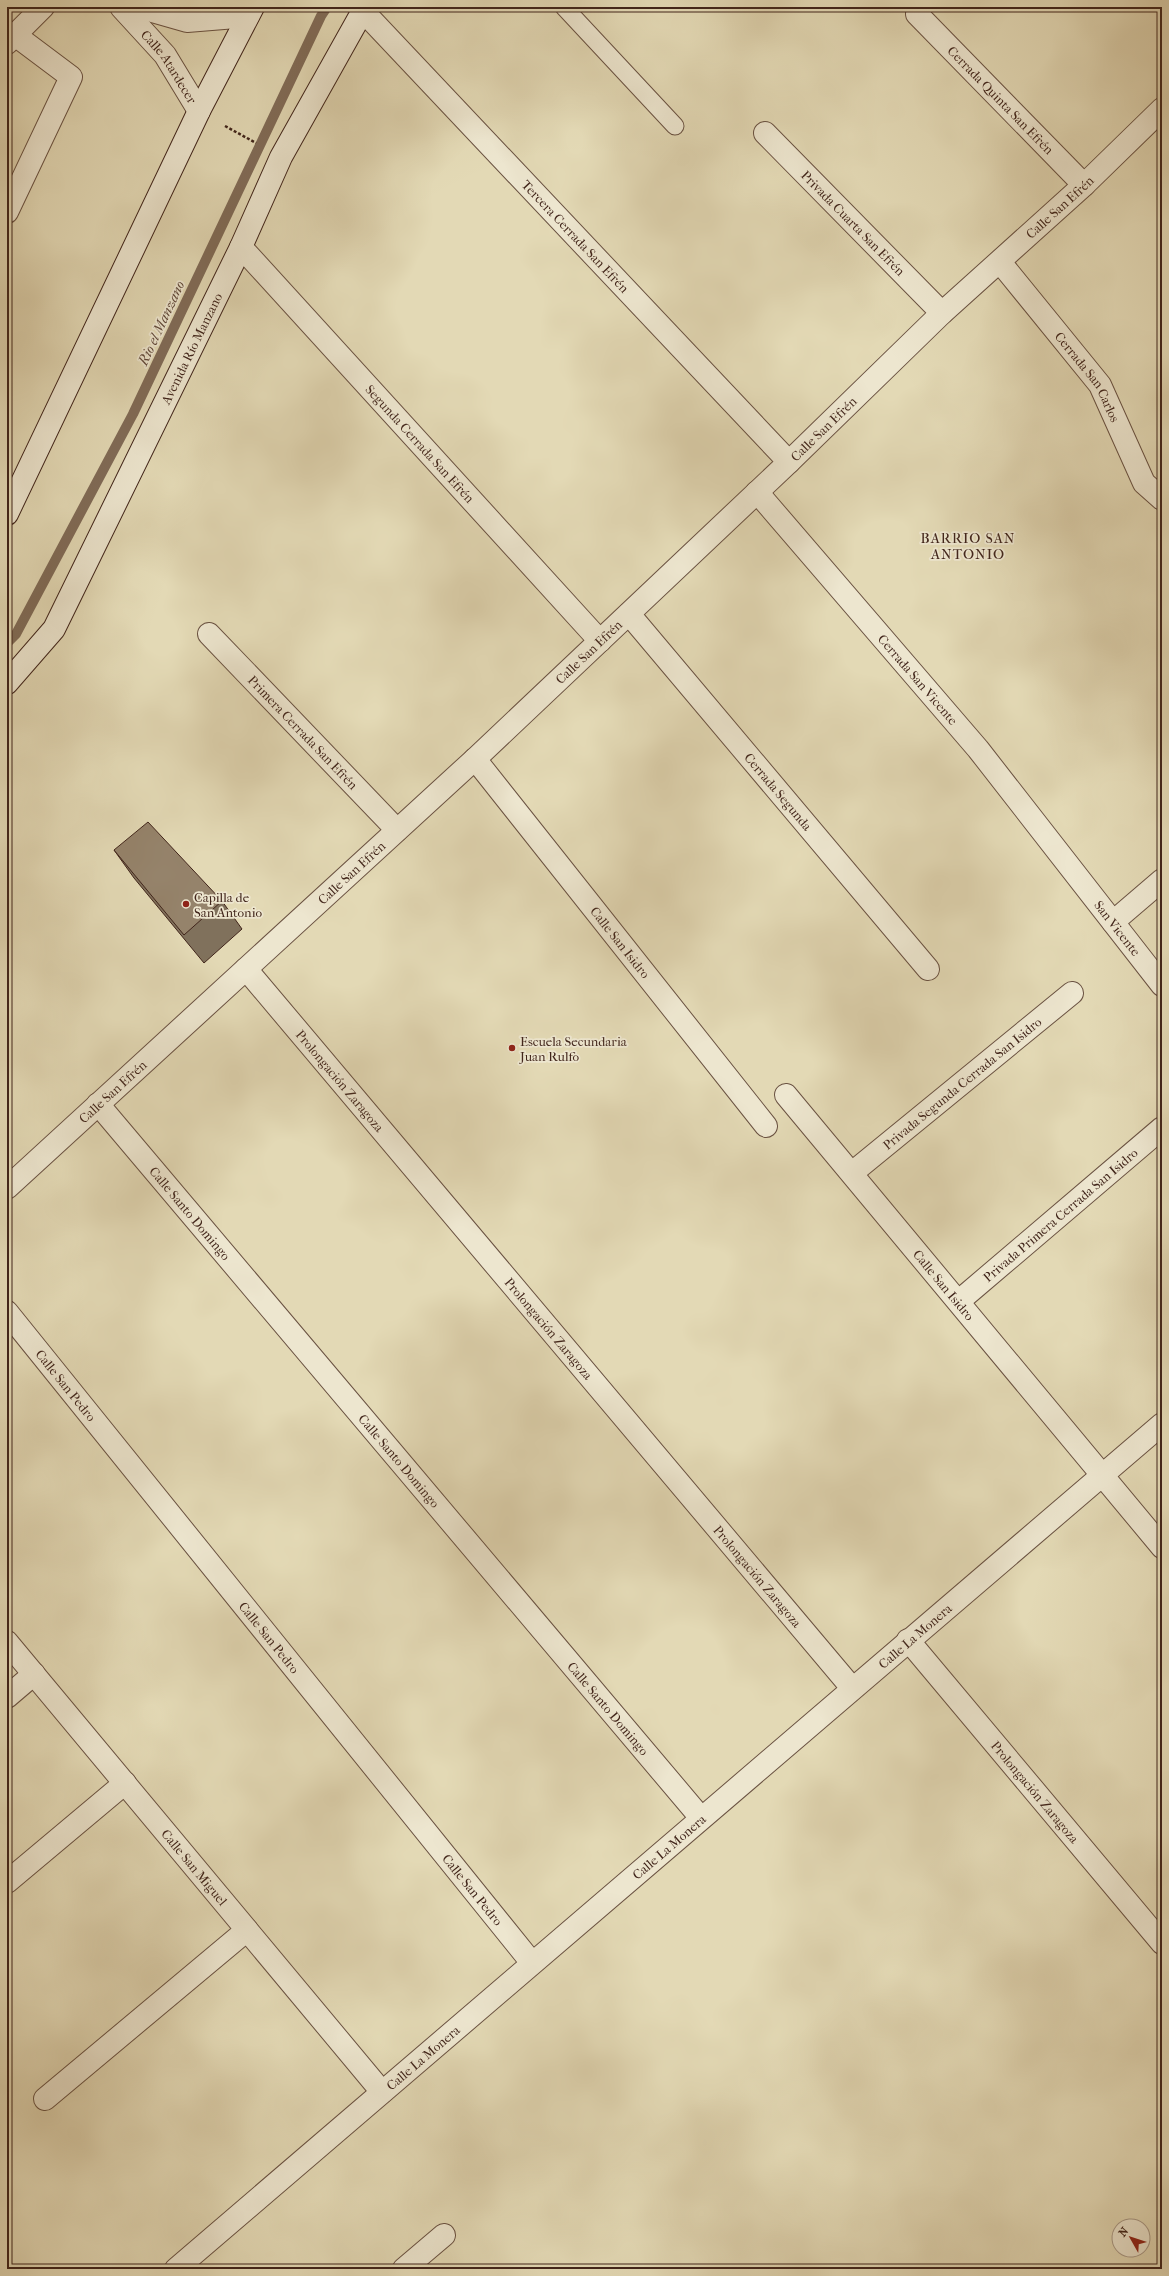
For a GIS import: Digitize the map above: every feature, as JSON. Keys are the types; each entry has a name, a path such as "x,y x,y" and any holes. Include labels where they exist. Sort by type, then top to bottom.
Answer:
{"street":[{"path":"7,212 72,77 11,39 43,7"},
{"name":"Calle Atardecer","path":"121,7 165,55 199,111"},
{"name":"Calle Atardecer","path":"138,7 187,21 250,12"},
{"name":"Avenida Río Manzano","path":"7,683 54,629 242,247 281,157 364,9"},
{"name":"Tercera Cerrada San Efrén","path":"364,9 790,462"},
{"path":"7,514 199,111 250,12"},
{"name":"Cerrada Quinta San Efrén","path":"917,14 1084,185"},
{"name":"Calle San Efrén","path":"7,1188 476,759 790,462 942,313 1159,118"},
{"name":"Privada Cuarta San Efrén","path":"765,133 942,313"},
{"name":"Segunda Cerrada San Efrén","path":"242,247 600,641"},
{"name":"Cerrada San Carlos","path":"1000,262 1100,386 1144,483 1162,499"},
{"name":"Cerrada San Vicente","path":"757,492 978,749 1073,871"},
{"name":"Cerrada Segunda","path":"628,614 928,969"},
{"name":"Primera Cerrada San Efrén","path":"210,634 397,830"},
{"name":"Calle San Isidro","path":"476,759 766,1126"},
{"name":"San Vicente","path":"1073,871 1162,985"},
{"path":"1113,922 1162,880"},
{"name":"Prolongación Zaragoza","path":"246,969 852,1688"},
{"name":"Privada Segunda Cerrada San Isidro","path":"852,1173 1072,993"},
{"name":"Calle San Isidro","path":"786,1095 1103,1474 1162,1547"},
{"name":"Calle Santo Domingo","path":"98,1104 701,1818"},
{"name":"Privada Primera Cerrada San Isidro","path":"959,1301 1162,1128"},
{"name":"Calle San Pedro","path":"7,1312 532,1963"},
{"name":"Calle La Monera","path":"176,2269 908,1640 1162,1424"},
{"name":"Prolongación Zaragoza","path":"908,1640 1162,1944"},
{"name":"Calle San Miguel","path":"7,1642 382,2092"},
{"path":"7,1697 34,1674"},
{"path":"7,1882 125,1783"},
{"path":"45,2099 247,1930"},
{"path":"404,2269 444,2235"}],"lane":[{"path":"564,7 675,126"}],"path":[{"path":"223,125 262,146"}],"building":[{"name":"Capilla de San Antonio","path":"148,822 222,901 184,935 114,850"}],"waterway":[{"name":"Rio el Manzano","path":"7,643 16,634 133,414 321,16 327,7"}],"place":[{"name":"Capilla de San Antonio","path":"186,904"},
{"name":"Escuela Secundaria Juan Rulfo","path":"512,1048"}],"district":[{"name":"BARRIO SAN ANTONIO","path":"968,546"}]}
